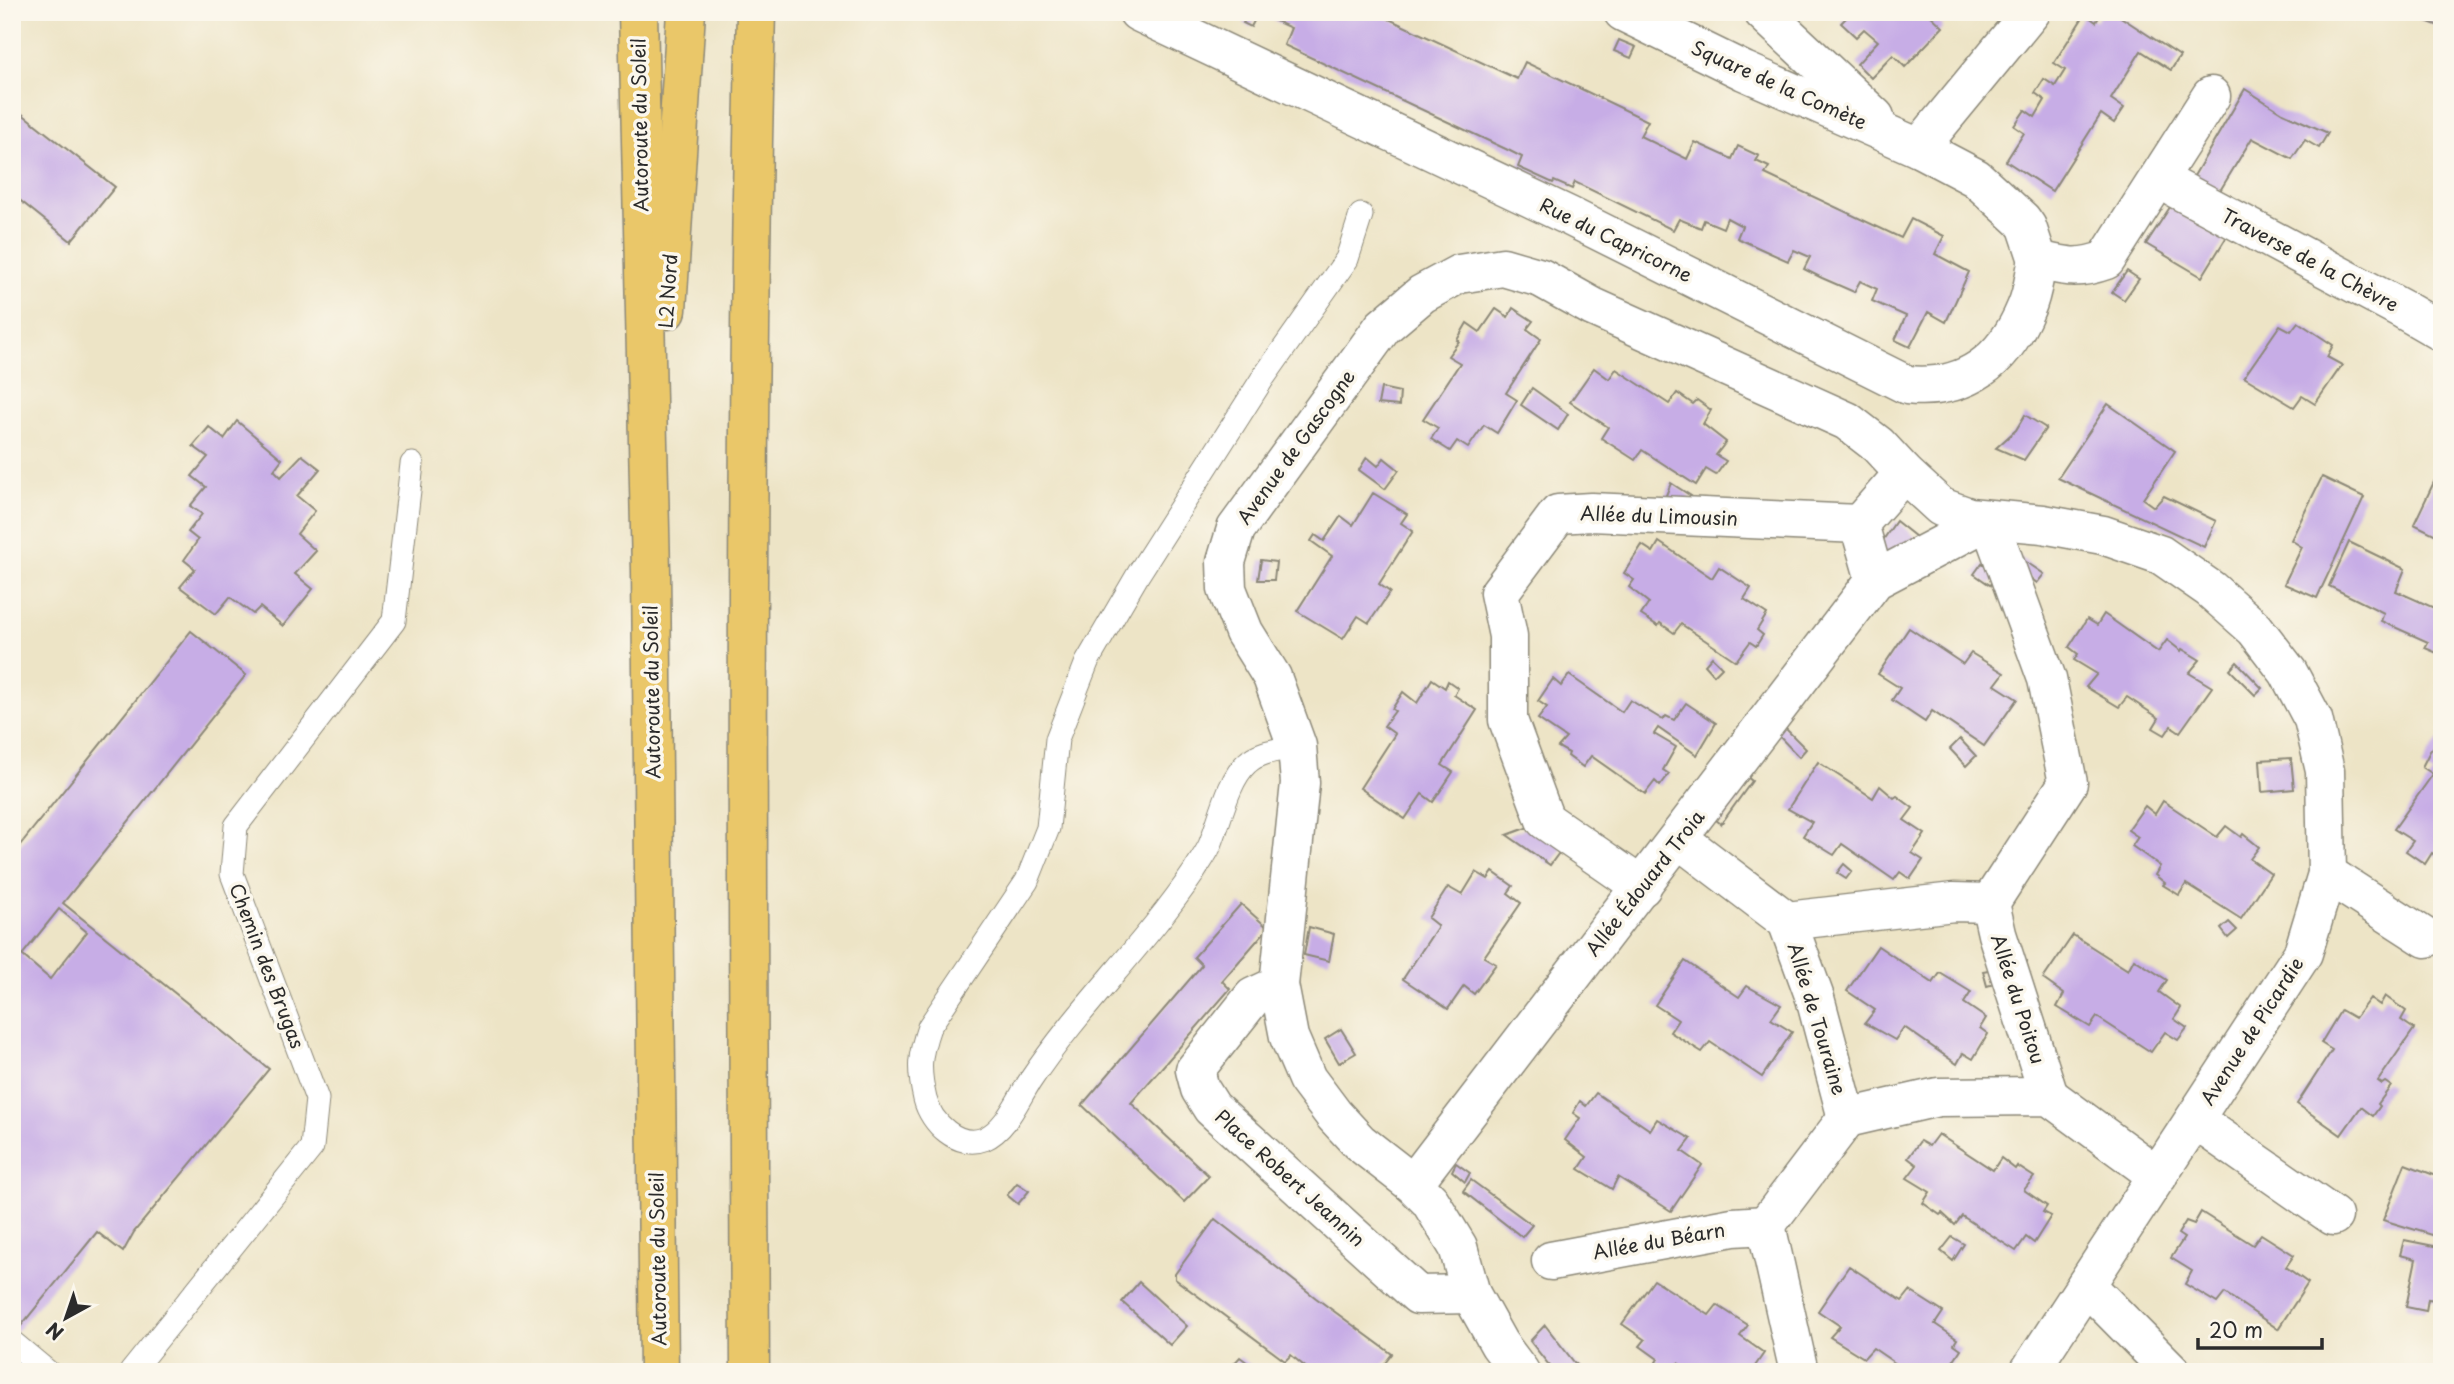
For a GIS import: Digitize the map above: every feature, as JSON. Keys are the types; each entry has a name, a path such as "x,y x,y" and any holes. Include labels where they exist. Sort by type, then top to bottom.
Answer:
{"highway":[{"name":"Autoroute du Soleil","path":"638,12 651,571 659,1372"},
{"name":"L2 Nord","path":"651,571 686,12"},
{"path":"750,1372 749,271 756,12"}],"street":[{"name":"Rue du Capricorne","path":"1138,12 1569,216 1907,385 1931,387 1983,369 2010,340 2027,306 2038,260"},
{"name":"Square de la Comète","path":"1623,12 1744,71 1908,143 1976,178 2022,220 2038,260"},
{"name":"Square de la Comète","path":"1762,12 1908,143"},
{"path":"1908,143 2031,12"},
{"path":"2038,260 2068,268 2089,266 2106,260 2211,96"},
{"name":"Traverse de la Chèvre","path":"2177,189 2442,332"},
{"name":"Avenue de Gascogne","path":"1520,1372 1499,1344 1471,1294 1458,1247 1430,1201 1413,1184 1359,1142 1334,1115 1307,1079 1289,1037 1279,985 1300,783 1297,746 1272,677 1244,632 1227,589 1226,562 1236,529 1382,327 1422,294 1459,274 1503,267 1541,278 1593,307 1847,421 1878,446 1941,507"},
{"path":"1875,580 1859,524 1903,473"},
{"name":"Avenue de Picardie","path":"1941,507 1969,517 2043,524 2103,535 2161,555 2210,589 2255,629 2288,672 2313,719 2325,771 2327,874 2303,953 2029,1372"},
{"name":"Allée du Limousin","path":"1643,887 1545,820 1508,720 1508,636 1499,593 1558,514 1591,512 1859,524"},
{"path":"1989,520 2047,679 2068,783 1990,903"},
{"name":"Allée Édouard Troia","path":"1413,1184 1643,887 1875,580 1989,520"},
{"name":"Allée de Touraine","path":"1679,839 1787,921 1815,998 1847,1118"},
{"path":"2327,874 2426,938"},
{"name":"Allée de Touraine","path":"1787,921 1954,902 1990,903"},
{"name":"Allée du Poitou","path":"1847,1118 1938,1097 2049,1096 1997,934 1990,903"},
{"name":"Place Robert Jeannin","path":"1279,985 1253,997 1195,1070 1200,1088 1212,1108 1418,1294 1471,1294"},
{"path":"2049,1096 2158,1176"},
{"path":"1799,1372 1766,1225 1847,1118"},
{"path":"2195,1120 2333,1216"},
{"name":"Allée du Béarn","path":"1551,1261 1733,1227 1766,1225"},
{"path":"2086,1284 2172,1372"}],"lane":[{"path":"1297,746 1260,755 1246,763 1234,780 1209,848 1192,874 1126,963 1058,1039 1003,1124 984,1139 964,1139 944,1131 928,1110 921,1084 920,1053 929,1027 1027,881 1048,828 1057,739 1087,663 1139,573 1264,378 1347,260 1361,215"},
{"name":"Chemin des Brugas","path":"131,1372 312,1147 317,1099 232,874 236,826 394,621 412,464"},
{"path":"12,1342 48,1372"}],"building":[{"path":"1249,12 1374,12 1517,79 1525,62 1648,121 1640,136 1687,159 1695,142 1732,159 1738,146 1759,156 1756,161 1769,167 1765,174 1901,238 1911,219 1944,236 1935,254 1969,272 1946,322 1928,312 1910,347 1895,340 1906,316 1872,301 1877,289 1860,281 1854,292 1804,269 1810,257 1794,250 1788,261 1737,238 1742,226 1727,218 1723,228 1704,220 1701,228 1679,219 1673,230 1575,182 1572,189 1554,181 1553,183 1518,167 1522,157 1284,45 1291,28 1258,13 1251,27 1243,23"},
{"path":"1848,12 1927,12 1943,27 1905,67 1893,55 1871,78 1857,64 1878,41 1864,29 1856,37 1841,23 1850,14"},
{"path":"2102,12 2113,12 2180,56 2171,70 2141,51 2111,99 2124,108 2114,123 2101,114 2052,191 2006,161 2024,133 2014,126 2025,110 2035,117 2045,100 2035,93 2044,79 2055,86 2065,70 2054,63 2085,14 2096,22"},
{"path":"2442,12 2442,27 2404,13"},
{"path":"1619,40 1636,47 1631,58 1614,51"},
{"path":"2245,89 2283,113 2328,133 2319,148 2305,140 2292,159 2252,138 2218,194 2191,181"},
{"path":"12,106 115,187 71,241 12,194"},
{"path":"2174,201 2229,233 2202,277 2146,244"},
{"path":"2127,271 2139,279 2124,300 2112,292"},
{"path":"1513,308 1533,321 1527,329 1541,339 1506,393 1517,400 1497,433 1484,425 1468,448 1457,441 1450,451 1431,439 1438,428 1423,419 1460,363 1448,356 1467,323 1480,332 1496,309 1508,317"},
{"path":"2298,322 2333,345 2327,357 2342,365 2315,404 2302,396 2294,407 2244,377 2280,325 2291,331"},
{"path":"1594,368 1609,379 1616,369 1669,404 1677,393 1693,404 1697,400 1711,410 1703,424 1726,442 1716,455 1726,461 1716,475 1706,469 1696,485 1642,450 1635,460 1601,438 1608,427 1570,402"},
{"path":"1381,388 1400,392 1399,406 1378,404"},
{"path":"1532,388 1568,414 1558,430 1521,405"},
{"path":"2108,404 2175,451 2143,499 2154,507 2164,496 2216,521 2204,547 2058,478"},
{"path":"2025,415 2046,428 2024,460 1996,448 2016,430"},
{"path":"237,421 282,459 274,470 281,477 302,455 320,469 297,496 315,511 297,534 316,551 295,574 313,589 283,626 260,607 253,614 230,597 216,614 180,587 195,569 184,560 198,540 188,532 202,514 190,506 206,487 192,476 208,457 193,446 209,427 224,439"},
{"path":"1367,457 1378,466 1384,458 1399,470 1385,489 1359,470"},
{"path":"2322,477 2364,497 2317,598 2284,584 2302,547 2291,540"},
{"path":"2435,480 2442,484 2442,538 2414,524"},
{"path":"1671,483 1691,496 1684,505 1662,505"},
{"path":"1373,493 1407,514 1401,523 1413,531 1379,584 1390,592 1369,623 1358,616 1343,639 1297,611 1332,556 1311,541 1315,535 1324,541 1341,516 1353,525"},
{"path":"1896,521 1916,537 1897,564 1877,549"},
{"path":"1659,542 1712,578 1719,567 1751,588 1744,599 1767,614 1757,630 1763,635 1756,646 1750,642 1736,661 1681,624 1674,633 1641,615 1649,603 1629,587 1634,580 1624,573 1642,545 1653,552"},
{"path":"2349,542 2405,569 2396,591 2434,608 2438,598 2442,600 2442,655 2425,648 2428,642 2381,621 2384,613 2329,586"},
{"path":"2019,557 2044,574 2037,583 2013,565"},
{"path":"1261,560 1276,562 1274,580 1258,580"},
{"path":"1982,563 1998,574 1990,585 1974,574"},
{"path":"2104,614 2158,652 2167,640 2181,651 2182,649 2200,660 2189,673 2212,687 2180,732 2171,726 2165,735 2153,728 2159,718 2127,697 2119,707 2086,687 2097,674 2074,660 2078,654 2069,647 2087,619 2097,625"},
{"path":"1909,628 1963,664 1971,653 2004,673 1995,685 2017,699 1984,746 1932,711 1925,722 1892,700 1900,688 1878,674"},
{"path":"191,631 246,675 63,903 269,1069 134,1232 123,1252 97,1232 12,1337 12,855","holes":["59,909 87,932 50,979 22,955"]},
{"path":"1712,657 1722,667 1714,675 1705,665"},
{"path":"2237,662 2262,688 2255,695 2230,670"},
{"path":"1569,675 1622,712 1630,700 1663,720 1666,716 1674,720 1686,703 1716,723 1697,755 1658,728 1654,734 1676,747 1663,770 1669,774 1660,786 1655,781 1645,794 1591,756 1583,767 1568,756 1569,753 1558,747 1566,738 1538,719 1547,707 1538,701 1553,679 1561,686"},
{"path":"1432,679 1445,688 1448,681 1458,688 1454,695 1477,710 1442,765 1453,772 1433,802 1422,794 1405,819 1360,788 1395,734 1384,726 1395,711 1392,709 1403,692 1417,703"},
{"path":"1780,723 1806,749 1799,757 1776,733"},
{"path":"2442,737 2442,856 2440,859 2432,853 2425,864 2406,851 2413,841 2394,829 2433,774 2422,767 2430,751"},
{"path":"1960,739 1976,756 1966,766 1950,749"},
{"path":"2291,758 2294,789 2262,792 2260,760"},
{"path":"1818,762 1873,798 1880,786 1894,798 1897,796 1913,808 1904,820 1925,834 1912,853 1923,860 1910,879 1900,872 1894,880 1842,844 1834,855 1803,836 1812,822 1788,809"},
{"path":"1741,772 1752,781 1721,824 1709,814"},
{"path":"2163,801 2217,837 2226,826 2241,837 2243,834 2259,847 2250,859 2271,874 2241,919 2186,884 2179,895 2163,885 2165,883 2155,875 2160,866 2132,846 2138,837 2128,830 2145,806 2155,814"},
{"path":"1534,825 1564,846 1550,865 1507,835"},
{"path":"1844,864 1852,871 1846,879 1837,873"},
{"path":"1476,872 1488,879 1493,872 1513,886 1508,893 1521,903 1484,957 1496,964 1474,994 1464,986 1448,1009 1403,979 1438,926 1428,918 1448,887 1462,895"},
{"path":"1241,904 1268,928 1222,981 1230,989 1131,1103 1209,1176 1184,1202 1082,1105 1202,965 1194,957"},
{"path":"2229,922 2237,930 2228,938 2221,929"},
{"path":"1309,927 1334,934 1329,961 1304,955"},
{"path":"2073,935 2128,970 2134,959 2167,980 2159,992 2181,1008 2174,1019 2187,1028 2178,1040 2165,1032 2151,1052 2097,1017 2090,1027 2057,1007 2064,994 2043,979"},
{"path":"1878,946 1933,983 1940,973 1971,992 1964,1003 1986,1018 1980,1028 1988,1034 1973,1059 1963,1053 1957,1064 1904,1027 1895,1040 1865,1023 1875,1010 1847,991"},
{"path":"1685,961 1739,997 1747,986 1781,1005 1771,1019 1792,1032 1762,1077 1710,1042 1702,1052 1670,1032 1678,1020 1655,1005"},
{"path":"1998,968 2001,982 1987,986 1983,971"},
{"path":"2385,996 2406,1011 2401,1020 2414,1029 2378,1081 2391,1086 2378,1104 2380,1106 2373,1116 2361,1107 2341,1135 2297,1104 2332,1050 2321,1043 2341,1010 2355,1018 2370,998 2380,1005"},
{"path":"1341,1029 1356,1053 1339,1063 1325,1039"},
{"path":"1596,1093 1650,1130 1657,1119 1691,1139 1682,1151 1702,1165 1671,1211 1618,1177 1612,1189 1579,1169 1587,1157 1565,1140 1580,1118 1573,1113 1580,1101 1586,1106"},
{"path":"1938,1134 1993,1170 2001,1158 2015,1169 2017,1166 2034,1177 2024,1190 2047,1206 2043,1212 2051,1216 2034,1243 2026,1237 2016,1251 1962,1216 1955,1225 1942,1213 1940,1215 1923,1203 1930,1192 1907,1178 1917,1165 1908,1158 1920,1141 1929,1146"},
{"path":"1456,1163 1470,1173 1465,1182 1452,1171"},
{"path":"2405,1164 2442,1178 2442,1238 2383,1220"},
{"path":"1471,1180 1532,1225 1522,1237 1463,1191"},
{"path":"1017,1183 1029,1191 1018,1204 1007,1195"},
{"path":"2201,1212 2253,1245 2261,1234 2294,1255 2286,1267 2308,1283 2278,1329 2225,1293 2217,1303 2185,1284 2192,1271 2171,1258 2184,1238 2178,1234 2186,1221 2194,1224"},
{"path":"1215,1219 1392,1354 1378,1372 1308,1372 1309,1370 1291,1355 1285,1361 1175,1279 1175,1274"},
{"path":"1952,1237 1964,1244 1953,1261 1941,1251"},
{"path":"2441,1238 2442,1301 2428,1299 2426,1311 2406,1307 2416,1259 2400,1255 2404,1240 2439,1247"},
{"path":"1849,1266 1902,1301 1910,1291 1943,1312 1935,1324 1957,1339 1954,1344 1961,1349 1946,1372 1908,1372 1873,1348 1864,1358 1830,1337 1840,1326 1818,1311"},
{"path":"1654,1280 1709,1315 1717,1305 1748,1325 1740,1336 1764,1353 1751,1372 1692,1372 1678,1363 1672,1372 1669,1372 1656,1362 1658,1359 1640,1346 1645,1340 1622,1324"},
{"path":"1139,1282 1187,1326 1170,1345 1122,1302"},
{"path":"1545,1325 1585,1372 1556,1372 1549,1365 1530,1341"},
{"path":"1240,1357 1252,1366 1248,1372 1234,1372 1230,1368"}]}
